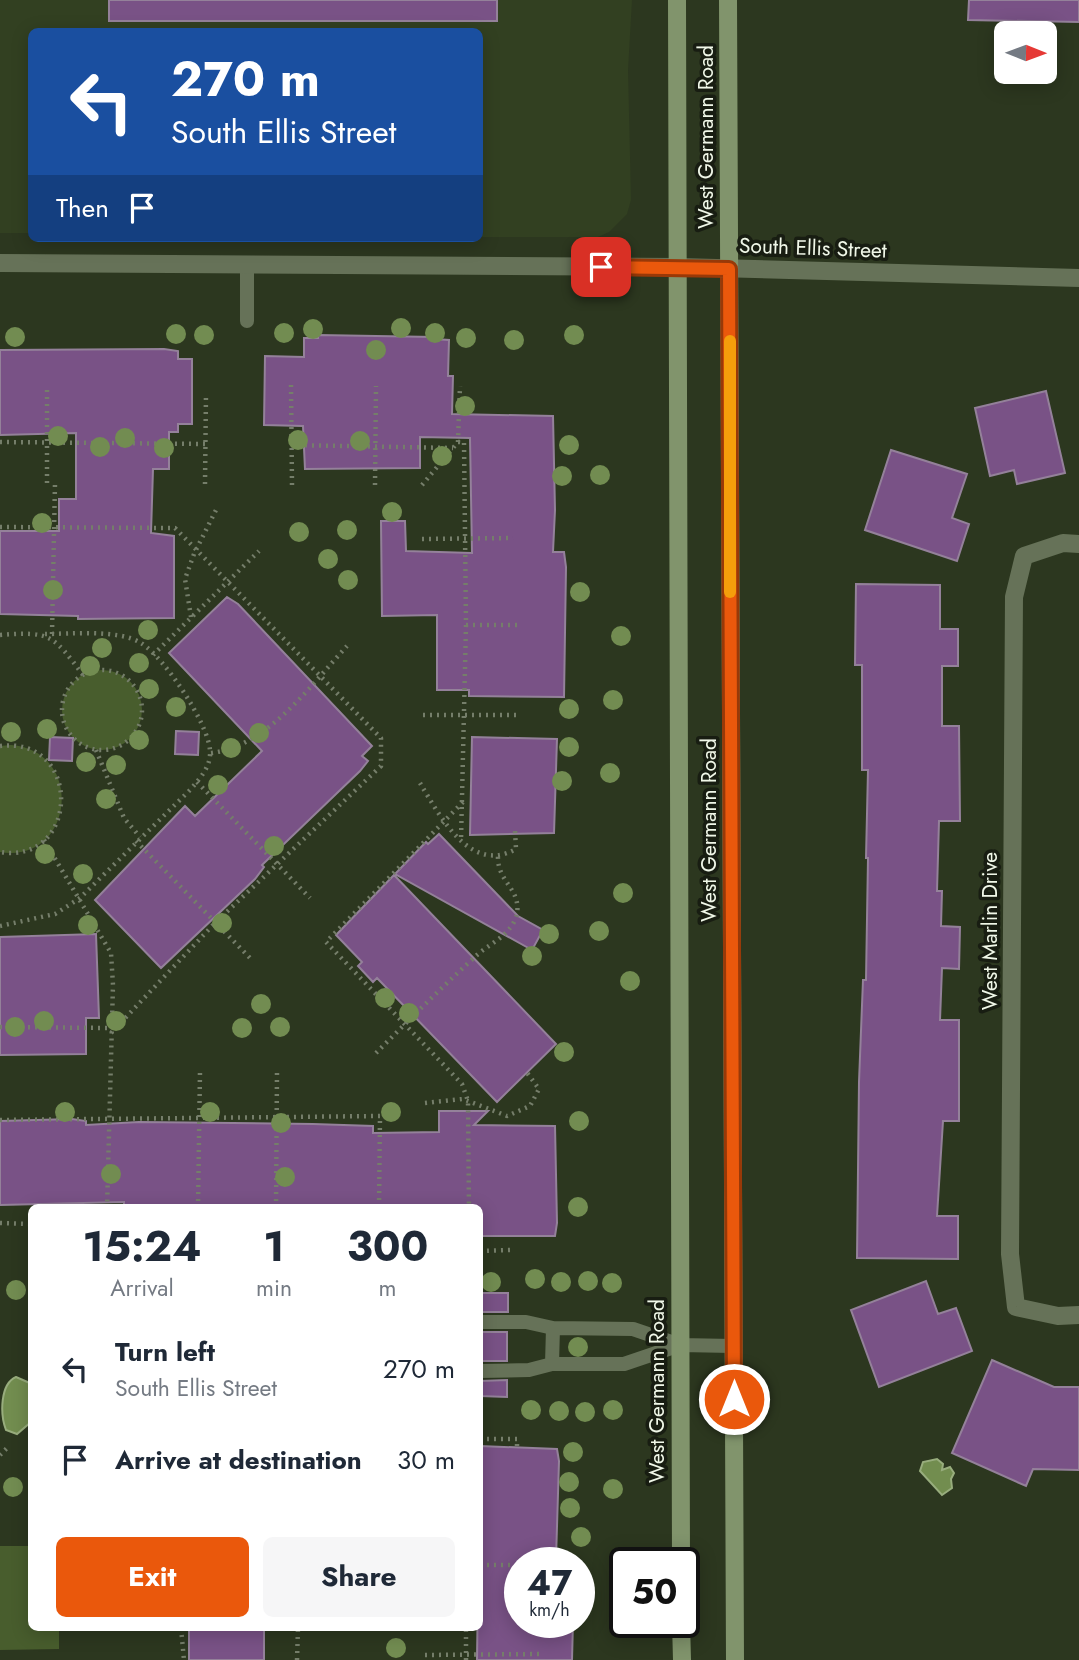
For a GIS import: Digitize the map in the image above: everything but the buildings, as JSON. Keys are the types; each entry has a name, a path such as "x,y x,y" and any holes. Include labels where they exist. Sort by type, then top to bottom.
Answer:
{"main road":[{"name":"West Germann Road","path":"677,0 681,1547"},
{"name":"West Germann Road","path":"728,0 735,1660"},
{"path":"681,1638 682,1660"}],"street":[{"name":"South Ellis Street","path":"0,263 679,267 1079,278"},
{"name":"West Marlin Drive","path":"1079,544 1063,543 1024,556 1014,611 1010,1254 1017,1307 1058,1316 1079,1315"}],"lane":[{"path":"247,264 247,321"},
{"path":"483,1322 526,1322 553,1328 633,1329 680,1345 733,1346"},
{"path":"552,1364 553,1328"},
{"path":"483,1371 529,1370 552,1364 624,1364 680,1345"}],"path":[{"path":"291,385 292,485"},
{"path":"375,485 376,386"},
{"path":"422,485 458,442 460,386"},
{"path":"47,390 47,483"},
{"path":"205,484 206,393"},
{"path":"0,442 206,444"},
{"path":"458,442 464,442 466,625 461,839"},
{"path":"291,445 453,448"},
{"path":"52,634 55,483"},
{"path":"191,618 185,579 218,506"},
{"path":"0,527 175,528 380,738 382,766 215,923 111,1030 0,1027"},
{"path":"422,539 513,538"},
{"path":"153,655 259,551"},
{"path":"466,625 517,625"},
{"path":"44,634 60,645 83,675"},
{"path":"0,635 123,636 142,643 192,703 208,735 211,753 206,771 197,782 80,898 55,914 0,926"},
{"path":"211,753 225,751 254,737 286,711 347,646"},
{"path":"101,670 114,672 136,688 141,701 138,728 130,739 113,749 96,750 79,743 69,733 63,720 66,692 83,675 101,670"},
{"path":"424,715 516,715"},
{"path":"0,746 29,748 44,758 56,772 62,790 62,808 56,826 44,841 23,852 0,852"},
{"path":"96,750 124,818 138,839 251,959"},
{"path":"197,782 310,898"},
{"path":"420,783 443,821 475,852 498,856 516,849 515,831"},
{"path":"463,802 326,942 462,1084 468,1101 469,1204"},
{"path":"44,841 111,953 107,1204"},
{"path":"376,1053 479,953 509,930 517,915 517,902 513,888 503,881 497,870 498,856"},
{"path":"425,1102 468,1101 507,1116 530,1106 539,1089 525,1070"},
{"path":"198,1204 200,1071"},
{"path":"276,1204 277,1071"},
{"path":"0,1120 380,1116 379,1204"},
{"path":"0,1223 28,1224"},
{"path":"483,1251 510,1250"},
{"path":"483,1439 517,1439 517,1450"},
{"path":"0,1455 8,1447"},
{"path":"483,1565 504,1565"},
{"path":"181,1631 184,1660"},
{"path":"298,1631 298,1660"},
{"path":"466,1631 466,1657"},
{"path":"425,1655 466,1657 542,1654"}],"shaded area":[{"path":"0,0 632,0 628,70 631,200 627,214 609,232 598,237 483,237 483,28 28,28 28,233 0,233"},
{"path":"102,670 117,673 130,682 139,695 142,710 139,725 130,738 117,747 102,750 87,747 74,738 65,725 62,710 65,695 74,682 87,673"},
{"path":"11,745 35,752 51,766 60,785 61,805 56,825 43,841 25,851 0,852 0,746"},
{"path":"16,1377 28,1382 28,1425 17,1434 6,1430 2,1408 4,1393"},
{"path":"937,1459 943,1464 942,1470 950,1467 954,1473 951,1479 952,1488 942,1495 920,1471 923,1462"},
{"path":"0,1546 28,1546 28,1631 59,1631 59,1649 0,1650"}],"slow traffic":[{"path":"730,341 730,592"}],"route":[{"path":"601,267 729,269 734,1399"}]}
